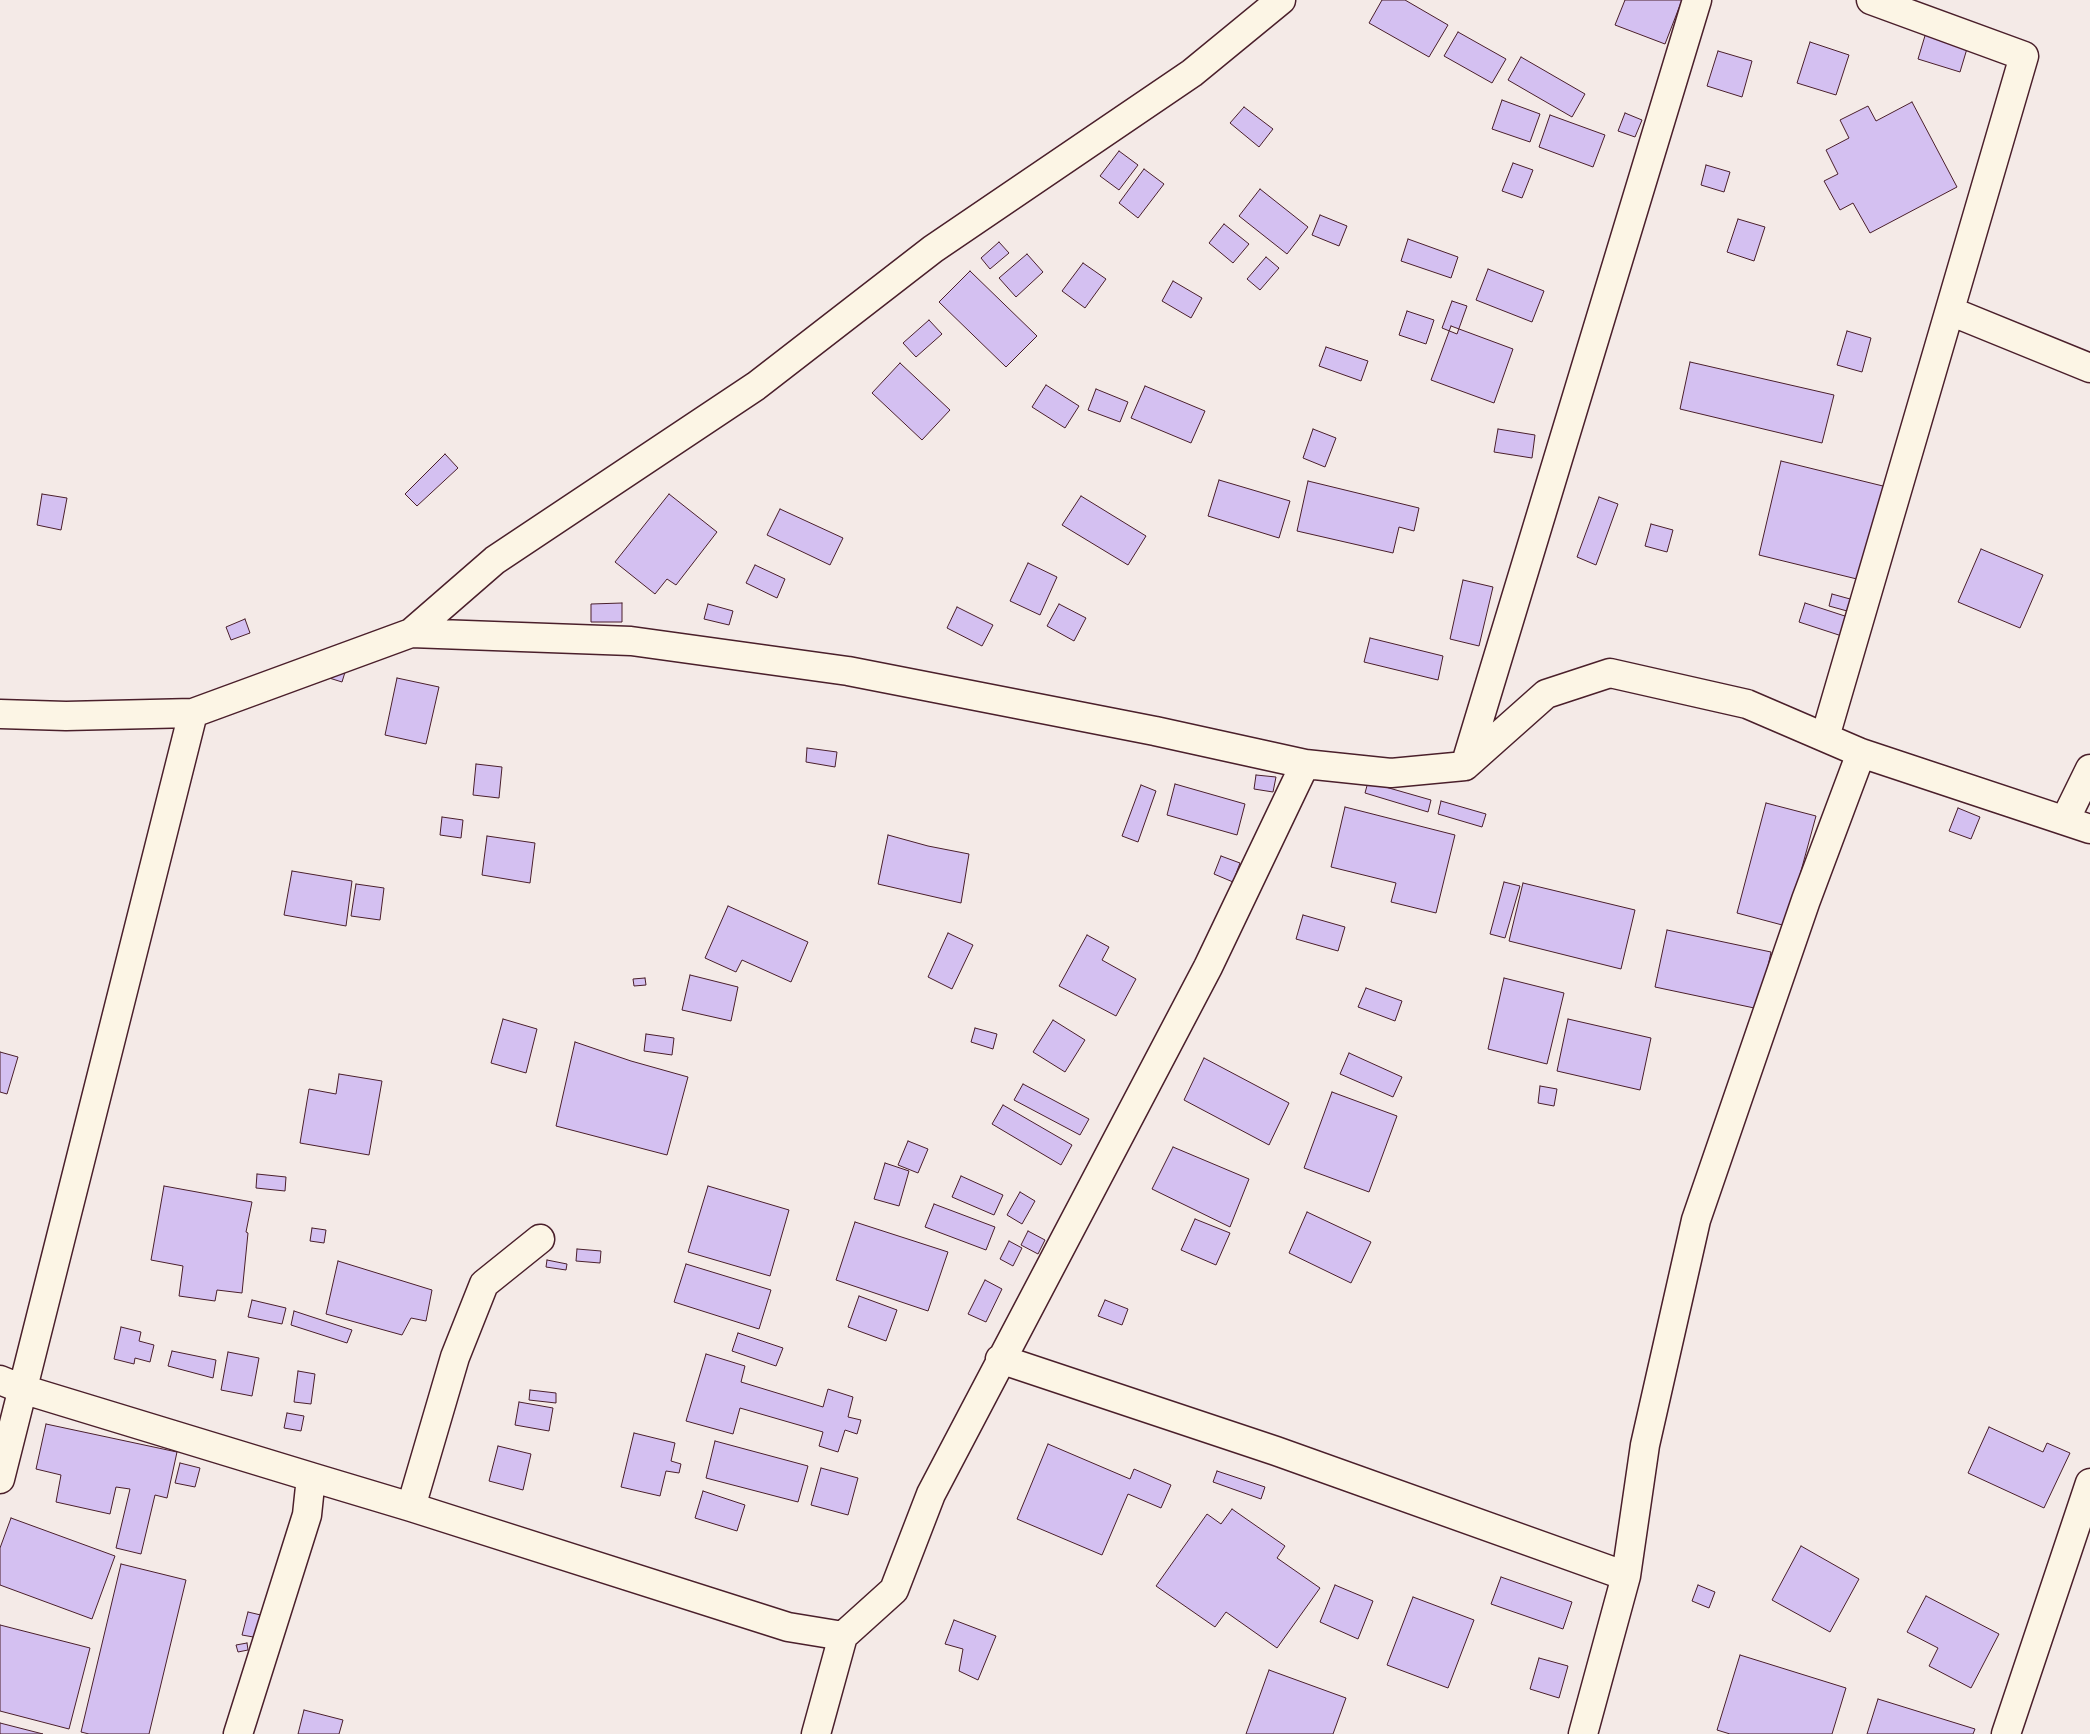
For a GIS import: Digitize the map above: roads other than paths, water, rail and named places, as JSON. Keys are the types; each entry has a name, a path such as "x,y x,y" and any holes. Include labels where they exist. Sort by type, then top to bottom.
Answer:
{"street":[{"path":"0,714 66,716 193,713 411,633 494,560 756,386 933,250 1192,73 1281,0"},
{"path":"1465,766 1697,0"},
{"path":"1825,737 2024,56 1871,0"},
{"path":"1950,311 2090,368"},
{"path":"411,633 632,641 848,671 1155,731 1305,764 1391,773 1465,766 1546,694 1610,673 1748,704 1861,752 2078,825 2090,769"},
{"path":"0,1479 11,1385 193,713"},
{"path":"1583,1734 1626,1576 1645,1445 1696,1220 1806,900 1861,752"},
{"path":"816,1734 843,1636 894,1590 931,1494 1000,1359 1208,967 1305,764"},
{"path":"411,1507 455,1357 484,1284 540,1238"},
{"path":"1000,1359 1276,1451 1626,1576"},
{"path":"11,1385 411,1507 788,1628 843,1636"},
{"path":"238,1734 307,1515 311,1477"},
{"path":"2006,1734 2090,1483"}]}
